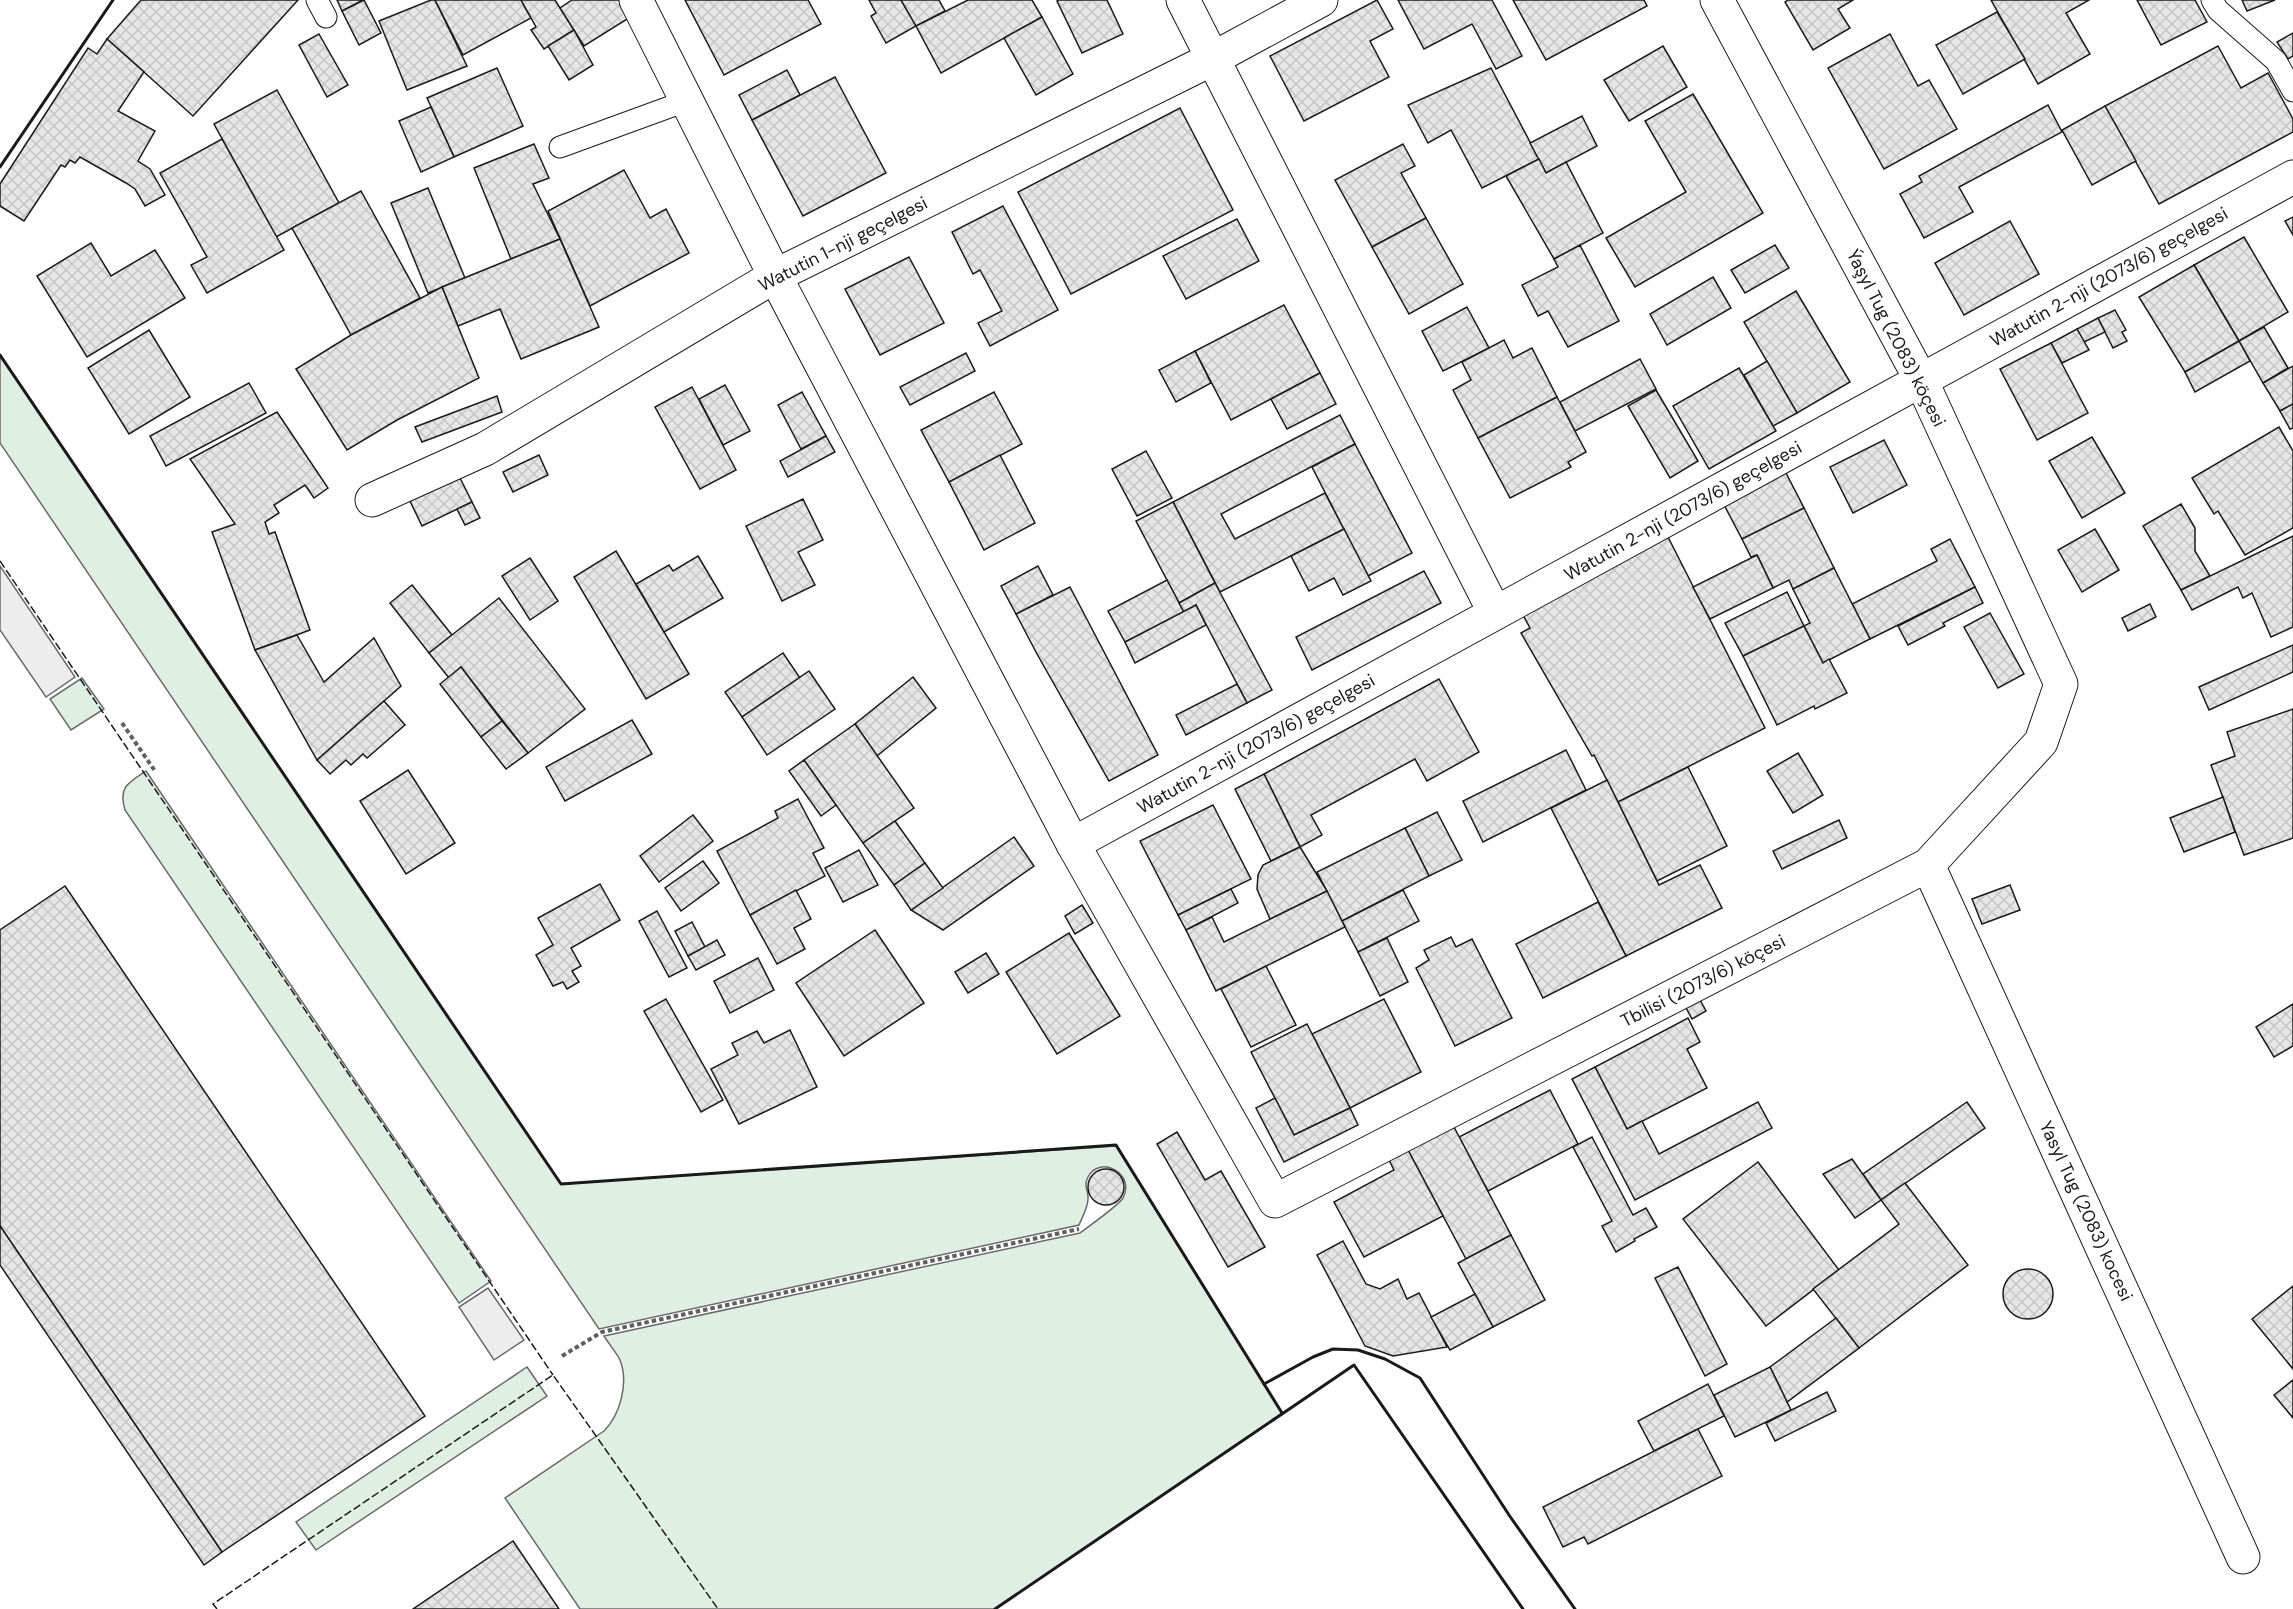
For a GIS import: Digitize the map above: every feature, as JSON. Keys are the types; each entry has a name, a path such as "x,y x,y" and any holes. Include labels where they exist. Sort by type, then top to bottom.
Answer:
{"street":[{"path":"636,0 775,276 1073,844"},
{"path":"1183,0 1495,613"},
{"name":"Watutin 1-nji geçelgesi","path":"372,500 485,449 775,276 1214,58 1321,0"},
{"name":"Ýaşyl Tug (2083) köçesi","path":"1717,0 1921,380 2061,684"},
{"name":"Watutin 2-nji (2073/6) geçelgesi","path":"1073,844 2293,177"},
{"name":"Tbilisi (2073/6) köçesi","path":"1073,844 1275,1201 1928,865 2041,742 2061,684"},
{"name":"Yasyl Tug (2083) kocesi","path":"1928,865 2243,1557"}],"lane":[{"path":"2212,0 2218,10 2276,61 2293,91"},
{"path":"560,147 686,100"}],"path":[{"path":"122,723 155,771"},
{"path":"562,1356 602,1332 1079,1228"}],"green space":[{"path":"0,355 561,1184 1116,1146 1282,1413 995,1609 580,1609 505,1498 604,1431 615,1416 623,1388 623,1369 620,1360 604,1336 1080,1233 1120,1202 1126,1189 1125,1181 1115,1170 1108,1167 1093,1170 1087,1180 1088,1202 1079,1225 599,1329 0,443"},
{"path":"82,678 104,709 71,730 50,699"},
{"path":"146,771 491,1281 459,1303 125,810 123,796 126,786"},
{"path":"527,1367 547,1396 316,1550 296,1522"}],"shaded area":[{"path":"0,566 75,677 46,697 0,630"},
{"path":"488,1288 524,1340 494,1360 459,1307"}],"building":[{"path":"141,0 298,0 193,116 107,39"},
{"path":"337,0 363,0 342,11"},
{"path":"364,0 381,33 359,45 342,11"},
{"path":"435,0 467,66 407,90 379,21"},
{"path":"435,0 521,0 531,18 463,55"},
{"path":"521,0 555,0 574,30 544,49 531,30 536,27"},
{"path":"572,0 622,0 632,16 584,46 560,8"},
{"path":"685,0 808,0 821,24 724,75"},
{"path":"869,0 901,0 916,26 886,43 871,16 876,13"},
{"path":"901,0 939,0 945,11 916,26"},
{"path":"968,0 1032,0 1042,17 941,73 916,26"},
{"path":"1107,0 1123,34 1082,53 1057,1"},
{"path":"1377,0 1393,29 1370,41 1389,77 1304,121 1270,56"},
{"path":"1398,0 1492,0 1522,56 1496,69 1472,24 1424,49"},
{"path":"1513,0 1644,0 1647,6 1546,60"},
{"path":"1788,0 1853,0 1838,9 1850,28 1813,50 1785,2"},
{"path":"1991,0 2089,0 2066,13 2090,54 2038,84"},
{"path":"2137,0 2195,0 2207,22 2161,45"},
{"path":"2242,0 2275,0 2247,11"},
{"path":"1997,12 2025,59 1963,94 1936,45"},
{"path":"1042,17 1073,74 1036,95 1004,38"},
{"path":"574,30 593,65 569,80 548,46"},
{"path":"2293,33 2293,56 2288,59 2277,42"},
{"path":"319,34 348,85 327,97 299,45"},
{"path":"1890,34 1918,86 1929,80 1957,129 1884,169 1828,68"},
{"path":"107,39 144,72 118,111 155,131 138,161 150,169 165,195 145,206 135,189 80,157 75,163 70,160 65,167 61,165 24,221 0,206 0,184 88,48 97,54"},
{"path":"1663,46 1687,87 1629,121 1604,80"},
{"path":"2218,46 2241,88 2268,73 2293,119 2293,132 2159,204 2105,106"},
{"path":"497,68 523,126 454,157 427,98"},
{"path":"1491,68 1539,159 1482,188 1451,130 1428,143 1408,105"},
{"path":"787,70 800,95 752,120 739,95"},
{"path":"835,77 886,173 803,216 752,120"},
{"path":"277,90 339,203 276,237 214,124"},
{"path":"1693,94 1763,213 1635,287 1606,238 1686,192 1645,121"},
{"path":"2048,105 2062,132 1959,187 1973,212 1924,238 1900,194 1922,182 1919,176"},
{"path":"2105,106 2136,161 2092,185 2062,130"},
{"path":"431,107 454,157 421,172 399,121"},
{"path":"1180,108 1233,210 1071,294 1018,192"},
{"path":"1582,116 1597,146 1546,173 1530,143"},
{"path":"222,139 284,250 207,293 191,265 207,257 160,173"},
{"path":"534,144 549,178 533,184 560,239 511,259 474,168"},
{"path":"1403,144 1415,166 1401,173 1426,218 1372,247 1335,180"},
{"path":"1539,159 1546,173 1566,162 1603,233 1554,259 1506,176"},
{"path":"624,170 650,218 666,209 689,253 590,306 548,211"},
{"path":"428,188 465,278 428,293 391,203"},
{"path":"361,191 420,298 351,335 292,228"},
{"path":"1003,206 1058,310 990,346 978,323 1002,311 980,270 973,274 952,232"},
{"path":"2293,217 2293,235 2285,221"},
{"path":"1426,218 1463,284 1409,314 1372,247"},
{"path":"1237,219 1259,261 1186,299 1163,256"},
{"path":"2010,221 2039,274 1964,315 1935,263"},
{"path":"2244,237 2288,312 2239,341 2194,265"},
{"path":"560,239 599,327 521,359 500,309 458,326 442,287"},
{"path":"91,243 111,276 155,250 185,298 87,357 37,276"},
{"path":"1580,245 1619,321 1568,347 1548,311 1538,316 1522,285 1558,267 1554,259"},
{"path":"1775,245 1789,268 1745,293 1731,270"},
{"path":"909,257 944,323 880,355 845,289"},
{"path":"2194,265 2239,341 2185,372 2139,297"},
{"path":"1713,277 1731,308 1667,345 1650,314"},
{"path":"442,287 479,378 397,420 347,450 296,369 351,335"},
{"path":"1796,291 1850,382 1797,413 1744,322"},
{"path":"1284,305 1320,373 1231,420 1195,351"},
{"path":"1467,307 1489,348 1443,371 1422,331"},
{"path":"2115,310 2126,330 2122,332 2127,341 2113,348 2098,318"},
{"path":"2098,318 2105,332 2084,342 2077,329"},
{"path":"2264,327 2288,368 2263,383 2239,341"},
{"path":"2077,329 2089,350 2062,363 2051,343"},
{"path":"149,330 190,397 129,434 88,368"},
{"path":"1504,340 1513,358 1532,348 1557,397 1478,438 1453,390 1471,380 1462,362"},
{"path":"2239,341 2250,361 2195,392 2185,372"},
{"path":"2051,343 2088,413 2037,440 2000,369"},
{"path":"1195,351 1211,383 1176,402 1159,370"},
{"path":"966,353 975,371 910,405 900,387"},
{"path":"1640,359 1656,389 1575,431 1560,402"},
{"path":"1767,361 1797,413 1773,426 1744,375"},
{"path":"2293,366 2293,404 2280,411 2263,383"},
{"path":"1739,368 1776,431 1709,469 1673,406"},
{"path":"1320,373 1336,404 1287,429 1271,399"},
{"path":"249,383 266,413 166,466 150,436"},
{"path":"725,385 750,431 723,445 699,399"},
{"path":"692,387 736,470 700,489 655,407"},
{"path":"1656,390 1698,461 1670,478 1628,406"},
{"path":"802,392 826,436 801,449 778,405"},
{"path":"994,392 1022,444 949,482 921,430"},
{"path":"497,396 502,412 422,442 415,427"},
{"path":"1557,397 1586,452 1568,462 1571,467 1510,498 1478,438"},
{"path":"2293,404 2293,428 2290,429 2280,411"},
{"path":"277,412 328,488 314,498 305,485 274,505 279,513 265,522 269,534 275,532 310,630 255,650 212,532 235,524 190,459"},
{"path":"1340,415 1355,444 1221,514 1235,539 1325,493 1344,529 1220,592 1173,502"},
{"path":"2279,427 2293,451 2293,528 2245,555 2218,511 2214,514 2192,478"},
{"path":"826,436 835,452 788,477 780,461"},
{"path":"2092,437 2125,493 2082,518 2049,461"},
{"path":"1884,440 1907,485 1853,513 1830,467"},
{"path":"1355,444 1412,553 1368,576 1312,467"},
{"path":"1146,451 1172,498 1137,516 1112,469"},
{"path":"539,455 548,475 513,492 503,472"},
{"path":"1000,455 1035,523 984,550 949,482"},
{"path":"1785,471 1804,508 1742,539 1722,501"},
{"path":"460,478 472,502 422,526 410,501"},
{"path":"803,499 823,540 798,552 815,585 782,601 746,526"},
{"path":"472,502 480,518 465,525 457,509"},
{"path":"1173,502 1215,583 1179,603 1136,521"},
{"path":"2181,504 2195,528 2195,551 2210,576 2181,590 2143,526"},
{"path":"1804,508 1834,568 1793,589 1789,580 1773,588 1757,555 1751,557 1742,539"},
{"path":"1344,529 1371,581 1343,595 1334,578 1309,591 1291,556"},
{"path":"2095,529 2119,570 2082,592 2058,550"},
{"path":"2293,536 2293,627 2271,637 2252,593 2243,598 2238,587 2192,610 2181,590"},
{"path":"1668,537 1765,728 1618,802 1594,755 1592,756 1521,633 1530,628 1523,615"},
{"path":"1950,539 1975,587 1870,639 1852,604 1937,561 1931,549"},
{"path":"616,551 689,674 646,699 574,577"},
{"path":"1757,555 1773,588 1710,619 1693,587"},
{"path":"698,556 723,598 664,632 636,584 669,565 673,571"},
{"path":"530,558 558,601 530,620 502,576"},
{"path":"1038,566 1053,595 1016,614 1001,586"},
{"path":"1834,568 1870,639 1823,663 1804,626 1810,623 1793,589"},
{"path":"1424,571 1441,603 1312,670 1296,637"},
{"path":"1167,580 1184,612 1125,642 1108,611"},
{"path":"1215,583 1272,690 1247,703 1196,605 1184,612 1179,603"},
{"path":"412,585 452,635 429,653 390,603"},
{"path":"1070,587 1158,755 1109,781 1016,614"},
{"path":"1975,587 1983,603 1943,623 1945,626 1908,645 1898,626"},
{"path":"1787,592 1804,626 1743,656 1725,623"},
{"path":"499,598 585,709 528,753 461,667 449,678 429,653"},
{"path":"2150,604 2156,617 2128,631 2122,618"},
{"path":"1196,605 1206,625 1135,663 1125,642"},
{"path":"1990,613 2024,674 1998,688 1964,627"},
{"path":"1804,626 1823,663 1829,659 1847,693 1815,709 1814,706 1777,725 1743,656"},
{"path":"297,635 324,682 374,638 401,686 317,760 255,650"},
{"path":"2293,645 2293,672 2209,710 2199,687"},
{"path":"783,653 800,678 742,717 725,692"},
{"path":"461,667 502,721 481,737 440,684"},
{"path":"809,671 835,709 767,755 742,717"},
{"path":"913,677 936,708 877,756 855,724"},
{"path":"1439,679 1479,752 1427,781 1415,759 1311,815 1322,835 1300,847 1264,774"},
{"path":"1237,684 1247,703 1186,735 1176,715"},
{"path":"384,701 405,725 367,758 363,754 351,765 346,760 330,774 317,760"},
{"path":"2293,709 2293,838 2244,855 2211,765 2235,756 2227,732"},
{"path":"632,720 652,754 565,801 546,767"},
{"path":"502,721 528,753 506,769 481,737"},
{"path":"855,724 914,808 863,843 804,760"},
{"path":"1566,750 1586,790 1483,842 1463,801"},
{"path":"1798,753 1823,795 1793,813 1767,771"},
{"path":"804,760 836,805 821,816 789,771"},
{"path":"1688,767 1727,846 1657,881 1618,802"},
{"path":"408,770 455,843 406,874 360,801"},
{"path":"1264,774 1300,847 1271,861 1235,789"},
{"path":"1607,780 1659,885 1700,865 1722,908 1626,956 1551,808"},
{"path":"2223,797 2235,832 2184,852 2170,818"},
{"path":"798,799 824,848 813,853 825,876 750,915 717,851 778,818 775,811"},
{"path":"1213,805 1251,879 1178,915 1140,841"},
{"path":"1437,812 1462,860 1429,876 1405,828"},
{"path":"693,815 713,841 659,882 640,856"},
{"path":"1839,820 1847,838 1782,869 1773,851"},
{"path":"895,821 925,863 894,885 863,843"},
{"path":"1405,828 1429,876 1342,921 1317,872"},
{"path":"1014,837 1034,866 943,930 911,910"},
{"path":"1300,847 1327,891 1270,919 1257,889 1258,875 1263,865"},
{"path":"859,850 878,885 843,902 825,868"},
{"path":"703,861 719,883 681,911 665,888"},
{"path":"925,863 943,888 911,910 894,885"},
{"path":"600,884 620,920 571,948 581,966 572,971 579,982 567,989 563,982 553,986 536,955 553,945 538,918"},
{"path":"2010,885 2020,910 1982,924 1972,899"},
{"path":"65,886 425,1416 222,1552 0,1226 0,930"},
{"path":"1231,889 1238,903 1186,930 1178,915"},
{"path":"796,890 811,919 794,928 805,949 777,964 750,915"},
{"path":"1403,890 1419,921 1358,952 1342,921"},
{"path":"1327,891 1345,927 1216,991 1186,930 1212,917 1224,942"},
{"path":"1598,902 1626,956 1543,998 1516,944"},
{"path":"1082,905 1093,923 1075,934 1065,916"},
{"path":"657,911 687,968 669,977 639,921"},
{"path":"692,922 705,947 688,956 675,931"},
{"path":"875,930 924,1003 844,1056 796,983"},
{"path":"1069,933 1120,1016 1057,1054 1006,972"},
{"path":"1451,937 1456,947 1472,939 1512,1018 1455,1046 1416,968 1429,960 1424,950"},
{"path":"1387,938 1408,982 1380,996 1358,952"},
{"path":"717,940 725,955 696,970 688,956"},
{"path":"986,953 999,974 968,993 955,972"},
{"path":"758,958 774,990 730,1013 714,981"},
{"path":"1266,966 1296,1025 1251,1047 1221,989"},
{"path":"1698,996 1706,1011 1692,1019 1684,1004"},
{"path":"666,999 723,1100 701,1112 644,1011"},
{"path":"1384,999 1421,1072 1350,1108 1312,1034"},
{"path":"2293,1004 2293,1046 2274,1057 2256,1027"},
{"path":"1688,1018 1700,1042 1687,1049 1707,1088 1627,1129 1595,1067"},
{"path":"1307,1024 1350,1108 1294,1135 1251,1052"},
{"path":"790,1030 817,1087 739,1124 711,1069 738,1055 732,1043 757,1031 764,1043"},
{"path":"1595,1067 1627,1129 1642,1121 1659,1154 1758,1102 1772,1128 1635,1200 1572,1079"},
{"path":"1550,1090 1578,1144 1488,1191 1459,1137"},
{"path":"1275,1098 1294,1135 1350,1108 1358,1125 1284,1162 1256,1108"},
{"path":"1967,1102 1985,1128 1881,1200 1863,1174"},
{"path":"1454,1127 1511,1235 1466,1259 1408,1150"},
{"path":"1177,1132 1205,1180 1221,1171 1265,1247 1228,1267 1157,1144"},
{"path":"1592,1137 1633,1215 1646,1208 1657,1227 1616,1252 1602,1226 1612,1221 1573,1147"},
{"path":"1408,1150 1443,1216 1364,1257 1334,1202 1394,1170 1389,1160"},
{"path":"1852,1159 1881,1200 1855,1218 1823,1174"},
{"path":"1758,1162 1839,1270 1766,1326 1683,1219"},
{"path":"1106,1169 1119,1174 1124,1187 1119,1200 1106,1205 1093,1200 1088,1187 1093,1174"},
{"path":"1905,1183 1968,1265 1859,1348 1813,1289 1899,1224 1881,1200"},
{"path":"0,1226 222,1552 204,1565 0,1265"},
{"path":"1511,1235 1545,1300 1493,1327 1458,1263"},
{"path":"1343,1241 1366,1284 1380,1289 1398,1279 1407,1299 1419,1293 1447,1347 1393,1356 1365,1346 1317,1255"},
{"path":"1678,1267 1727,1364 1705,1376 1655,1278"},
{"path":"2023,1269 2033,1269 2046,1276 2053,1289 2053,1299 2046,1312 2033,1319 2023,1319 2014,1315 2007,1308 2003,1299 2003,1289 2007,1280 2014,1273"},
{"path":"2293,1286 2293,1369 2252,1319"},
{"path":"1475,1294 1493,1327 1450,1350 1431,1317"},
{"path":"1836,1318 1859,1348 1787,1402 1770,1367"},
{"path":"1770,1367 1791,1410 1735,1437 1714,1395"},
{"path":"2293,1380 2293,1418 2274,1395"},
{"path":"1708,1384 1724,1416 1654,1451 1638,1421"},
{"path":"1827,1392 1836,1411 1775,1441 1766,1423"},
{"path":"1698,1429 1722,1476 1588,1544 1584,1537 1563,1547 1543,1507"},
{"path":"513,1541 559,1609 413,1609"}],"fence":[{"path":"0,561 553,1375"},
{"path":"217,1609 213,1604 553,1375 718,1609"}],"wall":[{"path":"0,167 113,0"},
{"path":"0,355 561,1184 1116,1145 1282,1413"},
{"path":"1264,1384 1313,1357 1333,1349 1358,1350 1385,1359 1420,1378 1509,1515 1575,1609"},
{"path":"995,1609 1354,1365 1523,1609"}]}
